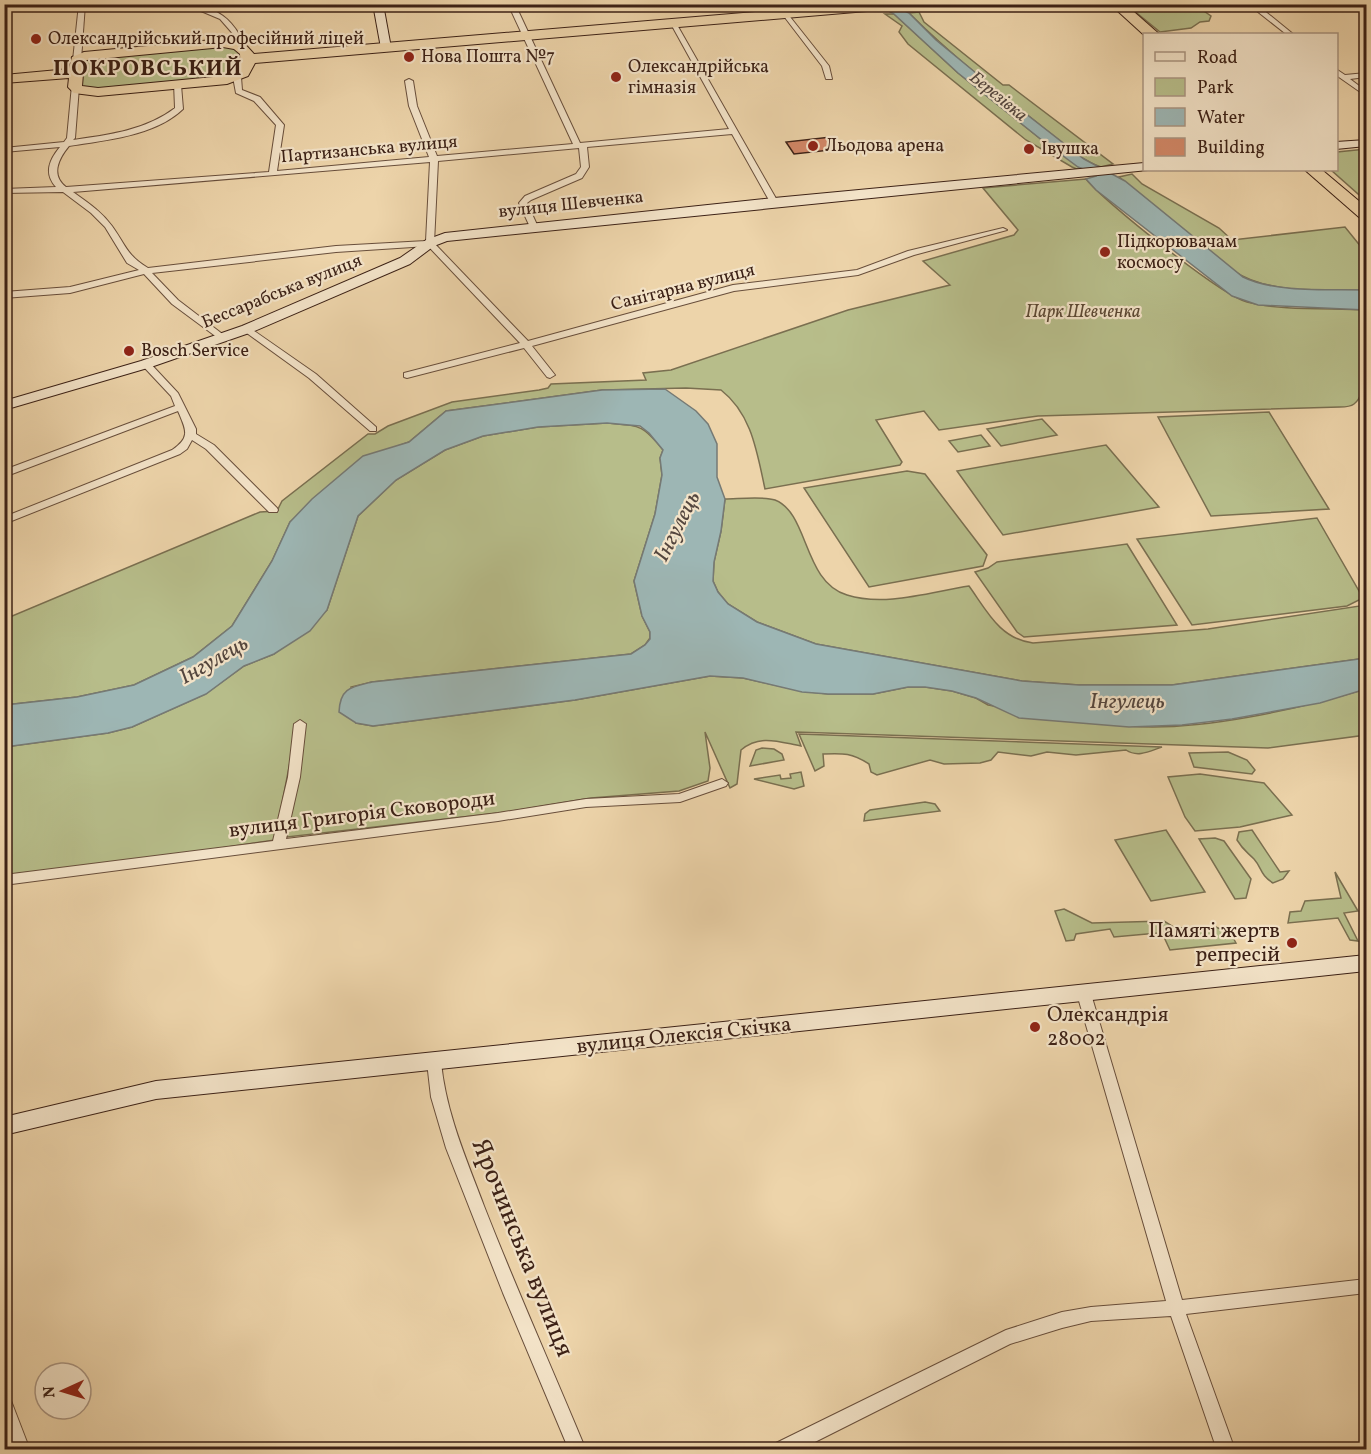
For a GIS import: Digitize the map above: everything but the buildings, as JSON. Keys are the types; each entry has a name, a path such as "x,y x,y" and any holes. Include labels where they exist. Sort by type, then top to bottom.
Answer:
{"highway":[{"path":"245,54 386,48 903,4"},
{"path":"1116,4 1151,33"},
{"path":"4,79 76,74 92,54 223,43 232,43 245,54 248,66 237,77 98,92 79,90 76,74"},
{"path":"1314,171 1366,215"}],"main road":[{"path":"378,4 386,48"},
{"path":"1338,146 1366,143"},
{"name":"вулиця Шевченка","path":"430,243 445,237 534,226 1143,167"},
{"name":"Бессарабська вулиця","path":"4,406 146,364 247,329 405,261 430,243"},
{"name":"вулиця Олексія Скічка","path":"4,1126 156,1090 1366,963"}],"street":[{"path":"4,7 16,4"},
{"path":"82,4 70,138 54,160 53,170 57,184 94,211 108,226 130,261 146,272 176,302 222,338"},
{"path":"162,4 207,10 227,19 238,34 245,54"},
{"path":"511,4 581,146 585,167 579,176 528,198 523,203 534,226"},
{"path":"1251,4 1289,33"},
{"path":"785,14 825,66 830,77"},
{"path":"674,24 774,202"},
{"path":"1338,72 1366,94"},
{"path":"1345,77 1366,75"},
{"path":"237,77 238,91 257,99 280,125 273,174"},
{"path":"409,81 412,106 434,159 430,243 526,344 550,375"},
{"path":"4,150 66,144 141,128 170,118 179,108 177,85"},
{"name":"Партизанська вулиця","path":"4,191 65,190 273,174 735,131"},
{"name":"Санітарна вулиця","path":"407,375 607,324 733,288 858,272 911,253 1003,230"},
{"name":"вулиця Шевченка","path":"4,295 70,290 146,272 336,249 430,243"},
{"path":"247,329 286,355 373,429"},
{"path":"4,520 176,452 183,447 191,435 191,429 175,395 146,364"},
{"path":"4,474 181,407"},
{"path":"191,435 210,447 273,510"},
{"path":"279,844 294,777 300,724"},
{"name":"вулиця Григорія Сковороди","path":"4,880 498,818 586,803 680,798 722,783"},
{"path":"1084,994 1176,1308 1226,1449"},
{"name":"Ярочинська вулиця","path":"434,1062 435,1083 446,1126 495,1258 578,1449"},
{"path":"780,1449 1015,1335 1090,1314 1176,1308 1366,1286"},
{"path":"4,1404 21,1449"}],"green space":[{"path":"1127,5 1195,5 1211,16 1209,21 1200,22 1191,28 1160,32"},
{"path":"919,12 924,22 1003,85 1009,85 1113,164 1101,167 1086,160 1065,145 975,73 909,13"},
{"path":"885,14 894,14 958,73 1043,141 1086,169 1079,170 1072,167 1026,140 908,44 899,32 902,26"},
{"path":"221,44 239,49 240,73 234,77 98,90 78,86 80,62 88,57"},
{"path":"1366,149 1366,201 1332,171 1338,171 1338,152"},
{"path":"1132,174 1142,184 1219,228 1232,240 1345,227 1366,253 1366,290 1298,289 1248,279 1234,271 1119,177"},
{"name":"Парк Шевченка","path":"1086,179 1115,207 1164,246 1234,296 1247,302 1275,307 1366,310 1365,374 1363,387 1354,404 1344,407 1038,416 939,430 924,411 876,420 902,462 900,465 765,489 752,435 740,411 721,390 686,388 602,390 446,411 409,442 387,450 290,522 272,561 232,626 193,657 134,685 77,697 5,705 5,619 260,512 277,511 282,501 368,434 375,434 388,426 452,402 539,390 548,388 551,384 646,380 643,373 671,370 848,310 950,285 923,261 1014,235 1018,230 983,188"},
{"path":"1269,412 1329,509 1211,516 1158,417"},
{"path":"1042,419 1057,435 1001,446 987,429"},
{"path":"607,423 640,428 650,435 663,450 660,458 662,475 655,514 634,581 642,616 650,632 650,638 645,645 631,654 372,682 351,687 356,723 373,726 575,700 710,676 743,678 802,691 828,694 873,694 908,687 925,687 952,691 976,698 988,705 1093,722 1156,727 1186,726 1248,717 1366,689 1366,735 1268,748 796,732 801,746 770,740 755,742 741,750 737,784 730,788 705,732 710,768 708,781 679,791 591,798 507,812 287,837 300,761 290,762 275,840 160,857 5,875 5,747 108,733 132,727 205,694 244,666 274,654 327,610 358,516 396,480 445,450 483,436 538,427"},
{"path":"981,435 990,446 958,452 949,441"},
{"path":"1106,445 1159,507 1003,535 957,471"},
{"path":"907,471 925,474 987,555 983,566 869,587 804,488"},
{"path":"725,499 770,499 786,507 794,518 822,576 833,588 847,595 877,600 892,599 969,586 988,614 1003,630 1012,636 1033,643 1208,629 1366,605 1366,658 1172,685 1079,685 1022,681 816,644 757,622 728,604 718,592 713,581 714,562"},
{"path":"1317,518 1363,598 1347,606 1192,625 1137,539"},
{"path":"1127,544 1177,625 1024,637 1017,632 975,572 997,562"},
{"path":"799,734 1162,747 1140,754 1126,750 1076,755 1047,752 1031,756 998,752 991,760 980,763 944,764 930,760 877,775 871,772 869,764 853,756 842,754 823,754 824,766 815,771"},
{"path":"774,749 782,754 784,760 750,766 756,750"},
{"path":"1228,752 1247,760 1255,770 1252,774 1194,767 1189,753"},
{"path":"801,772 804,786 794,789 754,779 780,775 781,779 791,778 790,774"},
{"path":"1200,774 1264,783 1292,815 1240,827 1195,831 1185,817 1168,777"},
{"path":"925,802 935,804 940,811 864,821 865,814 870,810"},
{"path":"1166,830 1205,892 1151,901 1115,840"},
{"path":"1252,830 1280,872 1289,871 1283,879 1273,883 1269,880 1237,840 1239,832"},
{"path":"1215,838 1224,841 1251,879 1246,898 1235,899 1199,839"},
{"path":"1335,872 1358,911 1344,913 1358,941 1350,940 1338,918 1288,923 1290,912 1301,911 1305,901 1341,898"},
{"path":"1064,909 1092,923 1164,921 1175,928 1216,927 1231,934 1236,943 1170,950 1163,935 1158,933 1114,937 1110,929 1076,934 1074,940 1066,941 1055,911"}],"water":[{"name":"Березівка","path":"892,5 909,13 936,40 1084,159 1125,181 1243,277 1286,288 1366,290 1366,310 1258,305 1232,296 1096,190 1086,179 1096,176 1094,173 1078,167 1043,141 958,73 894,14 883,8"},
{"name":"Інгулець","path":"665,389 696,411 708,424 717,444 717,477 725,499 713,581 718,592 728,604 757,622 816,644 1022,681 1079,685 1172,685 1366,658 1366,689 1320,703 1232,719 1182,725 1129,727 1019,718 976,698 925,687 908,687 873,694 828,694 802,692 743,678 710,676 575,700 373,726 356,723 339,712 344,693 358,685 631,654 645,645 650,639 650,632 642,616 634,581 655,514 662,475 660,458 663,450 640,426 607,423 538,427 483,436 445,450 396,480 358,516 327,610 310,631 274,654 244,666 206,694 132,727 108,733 5,747 5,705 77,697 134,685 193,657 232,626 272,561 290,522 312,499 363,456 409,442 446,411 602,390"}],"place":[{"name":"Олександрійський професійний ліцей","path":"36,39"},
{"name":"Нова Пошта №7","path":"409,57"},
{"name":"Олександрійська гімназія","path":"616,77"},
{"name":"Льодова арена","path":"813,146"},
{"name":"Івушка","path":"1029,149"},
{"name":"Підкорювачам космосу","path":"1105,252"},
{"name":"Bosch Service","path":"129,351"},
{"name":"Памяті жертв репресій","path":"1292,943"},
{"name":"Олександрія 28002","path":"1035,1027"}],"district":[{"name":"ПОКРОВСЬКИЙ","path":"148,69"}]}
